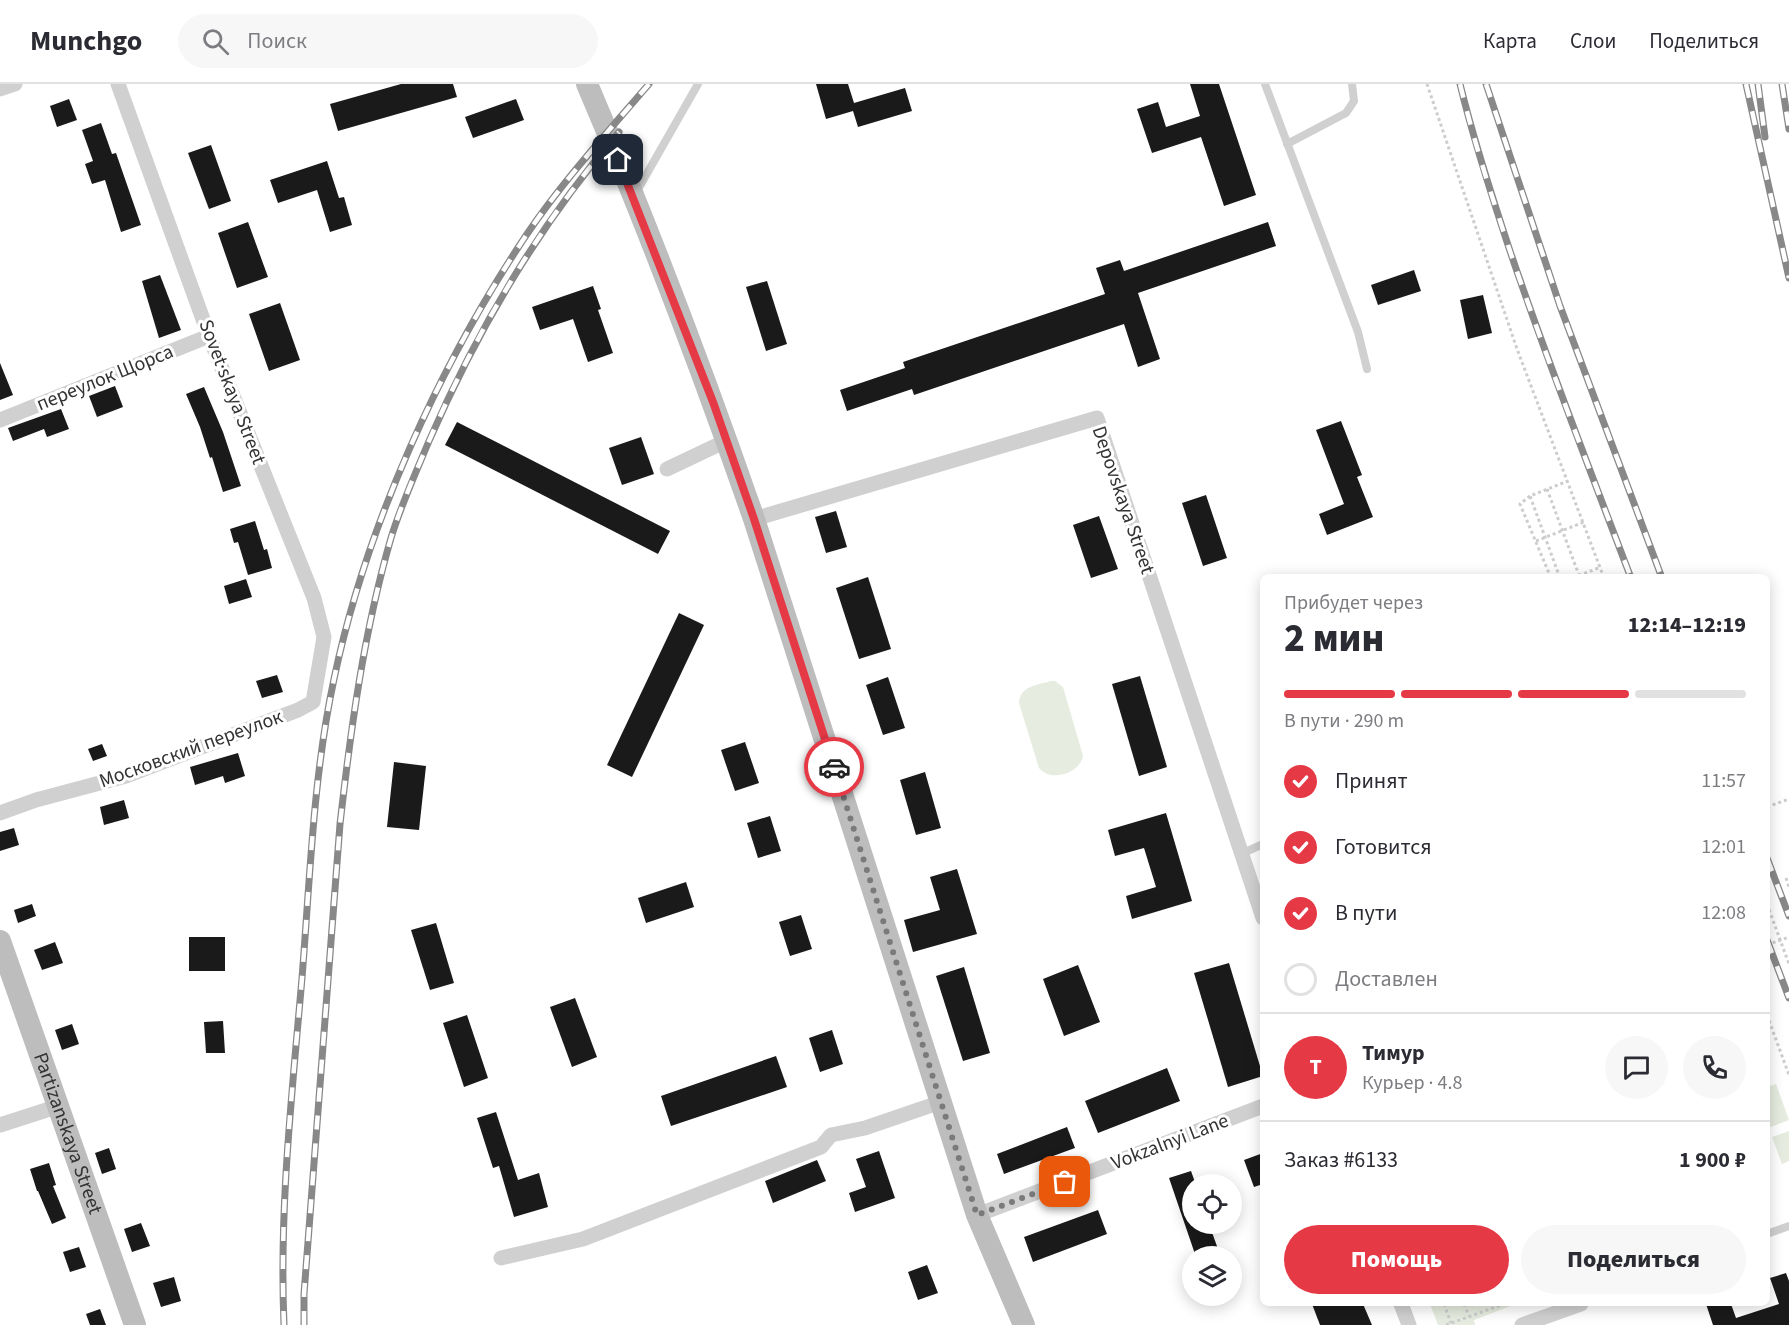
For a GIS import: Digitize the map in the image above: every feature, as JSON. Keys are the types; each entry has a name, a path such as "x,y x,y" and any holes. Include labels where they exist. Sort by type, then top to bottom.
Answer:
{"main road":[{"path":"587,84 699,363 754,519 977,1215 1024,1325"},
{"name":"Partizanskaya Street","path":"0,941 135,1325"}],"street":[{"path":"0,89 15,84"},
{"name":"Sovet·skaya Street","path":"118,84 209,336 314,598 324,637 313,702"},
{"name":"переулок Щорса","path":"0,420 209,336"},
{"name":"Depovskaya Street","path":"754,519 1097,418 1260,909"},
{"path":"667,469 726,441"},
{"name":"Московский переулок","path":"0,813 36,800 126,776 298,710 313,702"},
{"path":"501,1258 583,1239 821,1147 831,1135 865,1128 942,1102"},
{"path":"0,1125 59,1106"},
{"name":"Vokzalnyi Lane","path":"977,1215 1260,1107"},
{"path":"1402,1306 1408,1325"},
{"path":"1522,1325 1575,1306"}],"lane":[{"path":"633,197 698,84"},
{"path":"1264,84 1358,332 1366,369"},
{"path":"1287,144 1346,113 1354,101 1352,84"},
{"path":"1241,854 1260,845"},
{"path":"1770,1233 1789,1226"}],"path":[{"path":"1427,84 1517,349 1603,574"},
{"path":"1549,574 1520,504 1530,496 1568,481"},
{"path":"1547,489 1579,574"},
{"path":"1530,496 1559,574"},
{"path":"1536,541 1584,522"},
{"path":"1584,574 1600,567"},
{"path":"1770,806 1789,799"},
{"path":"1786,878 1789,887"},
{"path":"1770,912 1789,964"},
{"path":"1770,944 1789,937"},
{"path":"1770,1024 1789,1075"},
{"path":"1445,1306 1451,1323"},
{"path":"1465,1306 1469,1316"},
{"path":"1446,1325 1498,1306"}],"shaded area":[{"path":"1051,681 1063,687 1083,756 1077,767 1057,775 1051,775 1039,768 1019,703 1022,693 1026,690"},
{"path":"1776,1084 1789,1120 1770,1127 1770,1086"},
{"path":"1789,1131 1789,1161 1782,1164 1772,1137"},
{"path":"1431,1306 1511,1306 1474,1320 1475,1325 1438,1325"}],"building":[{"path":"401,84 453,84 457,97 338,131 330,104"},
{"path":"816,84 848,84 854,103 905,88 912,111 858,127 853,111 826,119"},
{"path":"1190,84 1219,84 1256,195 1224,206 1201,137 1152,153 1137,109 1158,102 1166,127 1200,116"},
{"path":"69,99 77,120 57,127 50,106"},
{"path":"516,99 524,120 473,138 465,117"},
{"path":"101,123 112,154 116,153 141,225 121,232 105,180 92,184 85,164 93,161 82,130"},
{"path":"211,145 231,201 209,209 188,153"},
{"path":"327,161 339,198 344,197 352,225 330,232 317,190 278,203 270,180"},
{"path":"248,222 268,277 237,288 218,233"},
{"path":"1268,222 1276,246 1138,293 1160,359 1138,367 1124,324 914,395 912,389 847,411 840,390 905,368 903,362 1105,294 1096,268 1120,260 1124,271"},
{"path":"1414,270 1421,291 1378,305 1371,285"},
{"path":"160,275 181,330 159,338 142,281"},
{"path":"767,281 787,344 766,351 746,287"},
{"path":"593,286 601,309 598,310 613,353 588,362 573,319 540,330 532,307"},
{"path":"1483,295 1492,333 1468,339 1460,300"},
{"path":"280,303 300,360 269,371 249,314"},
{"path":"0,363 13,395 0,400"},
{"path":"115,386 123,407 97,417 89,396"},
{"path":"204,387 223,432 241,486 223,492 212,457 210,458 186,394"},
{"path":"61,409 69,429 47,437 44,429 13,441 8,428"},
{"path":"1341,421 1362,475 1357,477 1373,517 1327,535 1319,514 1344,504 1316,430"},
{"path":"457,422 670,531 658,554 445,445"},
{"path":"641,437 654,474 622,485 609,448"},
{"path":"1206,495 1227,558 1203,566 1182,503"},
{"path":"836,511 847,547 826,553 815,517"},
{"path":"1099,516 1118,569 1091,578 1073,525"},
{"path":"255,521 272,568 248,575 238,542 234,543 230,529"},
{"path":"868,577 891,649 859,659 836,588"},
{"path":"246,579 252,597 229,604 224,586"},
{"path":"679,613 704,625 632,777 607,765"},
{"path":"277,675 283,692 262,698 256,681"},
{"path":"1140,676 1167,767 1139,776 1112,684"},
{"path":"888,677 905,728 883,735 866,685"},
{"path":"745,742 759,783 735,791 721,750"},
{"path":"102,744 107,756 93,761 88,749"},
{"path":"238,753 245,776 225,783 223,776 195,785 190,767"},
{"path":"394,762 426,766 419,830 387,827"},
{"path":"925,772 941,828 916,835 900,780"},
{"path":"124,800 129,818 104,825 100,807"},
{"path":"1166,813 1192,901 1132,919 1126,896 1156,887 1144,848 1115,856 1108,830"},
{"path":"770,816 781,851 758,858 747,823"},
{"path":"14,828 19,845 0,851 0,832"},
{"path":"957,869 977,934 913,952 904,920 940,910 930,877"},
{"path":"686,882 694,907 646,923 638,898"},
{"path":"32,904 36,916 18,923 14,910"},
{"path":"801,915 812,949 790,956 779,922"},
{"path":"436,923 454,983 430,990 411,930"},
{"path":"189,937 225,937 225,971 189,971"},
{"path":"55,942 63,963 42,970 34,950"},
{"path":"1229,963 1260,1066 1260,1077 1228,1087 1194,973"},
{"path":"1078,965 1100,1022 1064,1036 1043,979"},
{"path":"964,967 990,1053 963,1061 936,976"},
{"path":"575,998 597,1057 572,1067 550,1007"},
{"path":"467,1015 488,1078 464,1087 443,1023"},
{"path":"223,1021 225,1053 206,1053 204,1022"},
{"path":"72,1024 79,1044 62,1050 55,1030"},
{"path":"832,1030 843,1064 820,1072 809,1038"},
{"path":"776,1056 787,1087 671,1126 661,1096"},
{"path":"1167,1068 1180,1101 1098,1133 1085,1101"},
{"path":"496,1112 518,1180 539,1173 548,1207 514,1217 499,1166 493,1168 477,1118"},
{"path":"1067,1127 1075,1148 1004,1174 997,1154"},
{"path":"109,1148 116,1169 102,1174 95,1153"},
{"path":"879,1151 895,1198 855,1212 849,1193 866,1187 856,1159"},
{"path":"1260,1154 1260,1185 1254,1187 1244,1160"},
{"path":"817,1160 826,1181 773,1203 765,1181"},
{"path":"49,1163 56,1185 53,1186 66,1218 52,1224 30,1169"},
{"path":"1191,1171 1192,1174 1182,1174 1182,1216 1169,1178"},
{"path":"1098,1210 1107,1234 1033,1262 1024,1237"},
{"path":"141,1223 150,1246 132,1252 124,1229"},
{"path":"1188,1234 1213,1234 1217,1246 1192,1246"},
{"path":"79,1247 86,1267 70,1272 63,1252"},
{"path":"927,1265 938,1293 918,1300 908,1272"},
{"path":"1786,1273 1789,1281 1789,1325 1713,1325 1707,1306 1732,1306 1736,1318 1779,1304 1770,1278"},
{"path":"174,1277 181,1301 161,1307 153,1283"},
{"path":"1313,1306 1364,1306 1372,1325 1320,1325"},
{"path":"100,1309 106,1325 90,1325 86,1314"}],"railway":[{"path":"284,1325 283,1238 287,1152 313,828 321,753 334,679 365,563 386,505 436,392 495,284 555,195 649,84"},
{"path":"1460,84 1471,127 1525,295 1629,574"},
{"path":"1486,84 1560,306 1660,574"},
{"path":"1746,84 1789,278"},
{"path":"1758,84 1765,137"},
{"path":"1782,84 1789,129"},
{"path":"304,1325 304,1294 340,824 360,679 382,573 404,501 468,358 512,279 537,241 562,204 619,132"},
{"path":"1770,866 1789,916"},
{"path":"1770,948 1789,998"}],"way so far":[{"path":"834,767 977,1215 1065,1182"}],"route":[{"path":"618,160 713,402 754,519 834,767"}]}
